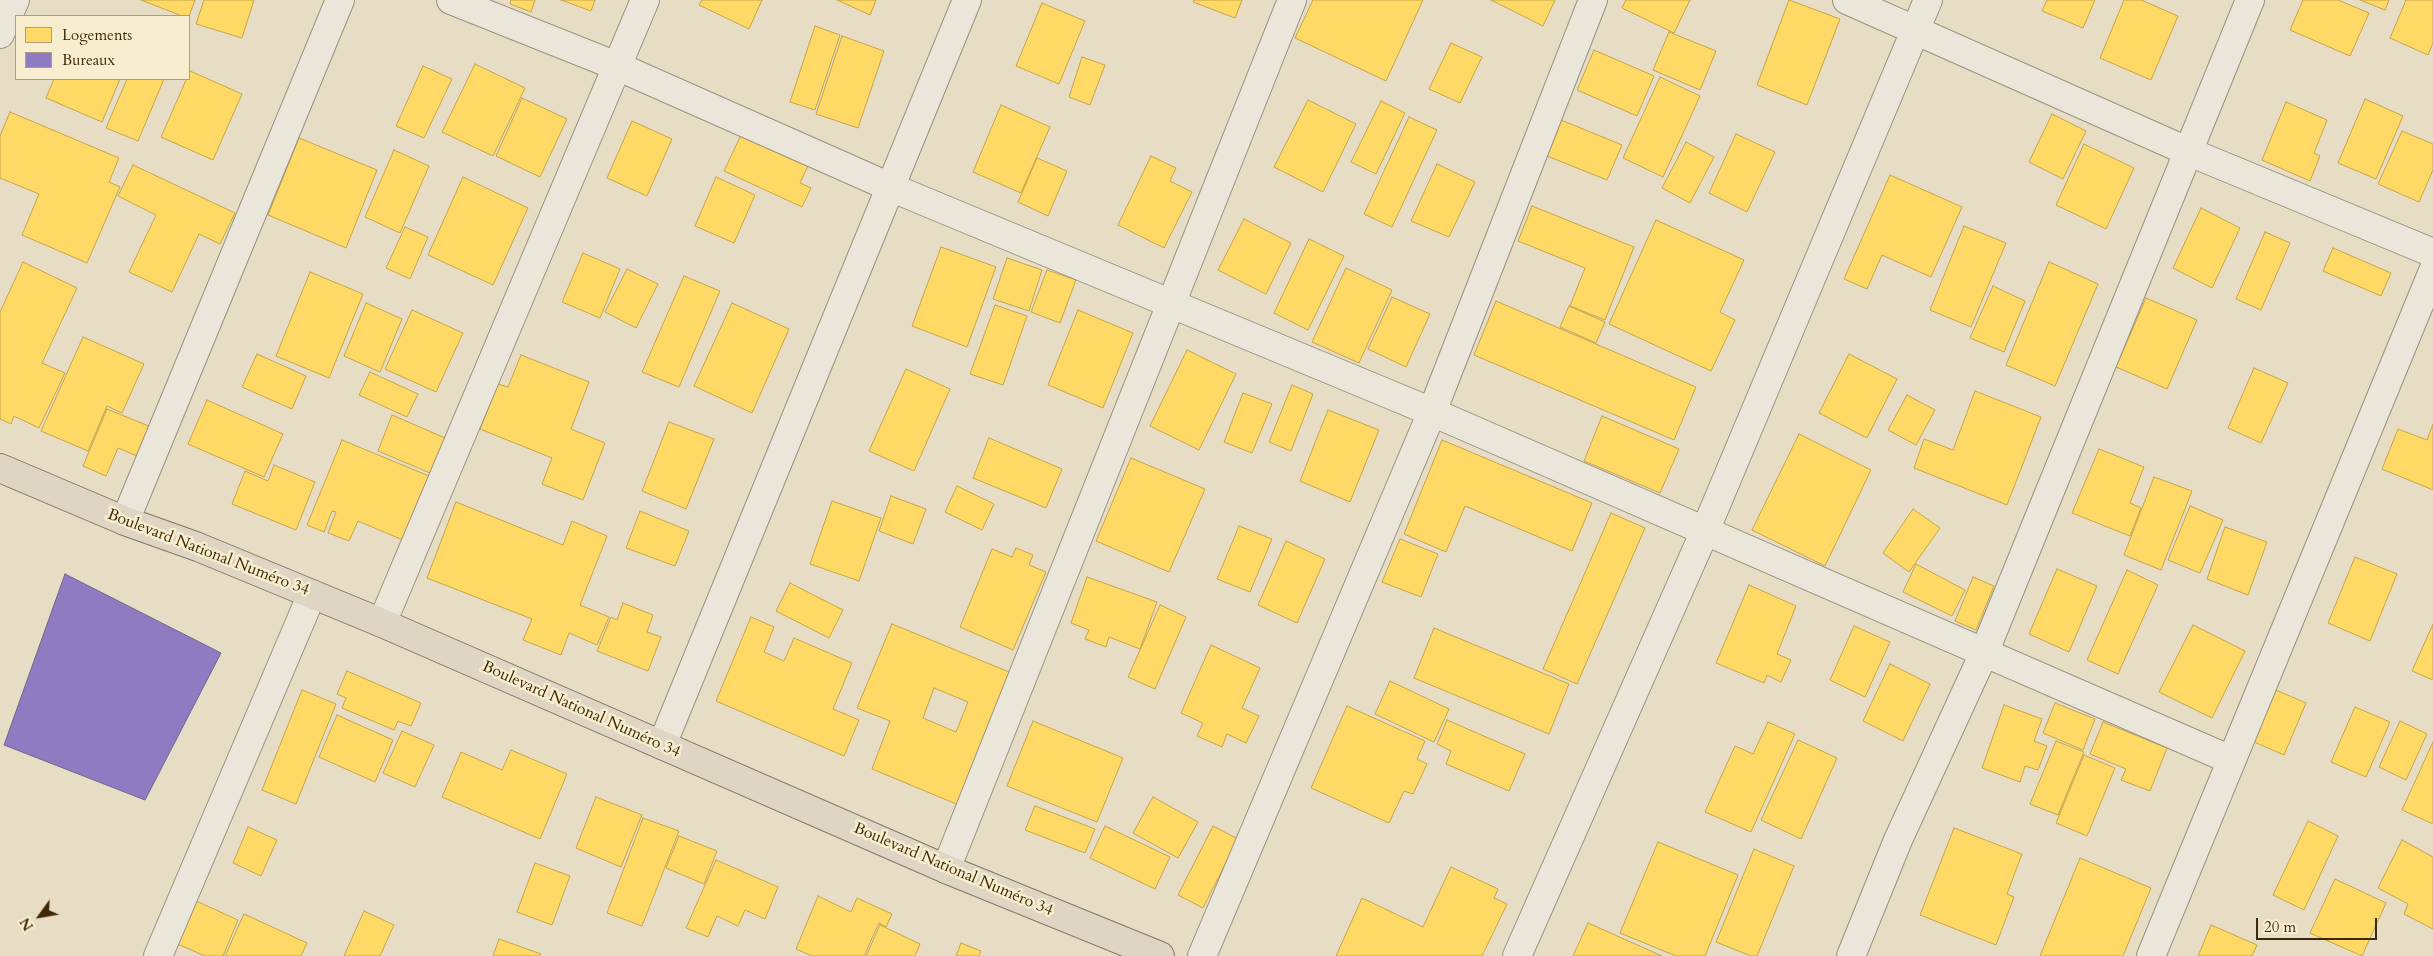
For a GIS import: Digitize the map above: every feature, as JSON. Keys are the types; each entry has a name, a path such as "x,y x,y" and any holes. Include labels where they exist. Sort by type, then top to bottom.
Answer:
{"main road":[{"name":"Boulevard National Numéro 34","path":"0,468 125,521 198,547 382,623 946,869 1160,956"}],"street":[{"path":"0,34 15,0"},
{"path":"125,521 340,0"},
{"path":"451,0 619,67 890,187 1172,302 1432,412 2231,760"},
{"path":"382,623 619,67 645,0"},
{"path":"662,745 967,0"},
{"path":"946,869 1292,0"},
{"path":"1202,956 1432,412 1593,0"},
{"path":"1847,0 2187,151 2433,253"},
{"path":"1517,956 1706,531 1928,0"},
{"path":"1851,956 1898,840 1984,653 2250,0"},
{"path":"2151,956 2433,271"},
{"path":"158,956 312,594"}],"building: Logements":[{"path":"141,0 195,0 189,15 179,15"},
{"path":"204,0 254,0 242,38 196,24"},
{"path":"511,0 535,0 531,12 510,4"},
{"path":"561,0 595,0 591,11"},
{"path":"702,0 762,0 749,29 699,5"},
{"path":"837,0 876,0 870,15"},
{"path":"1194,0 1242,0 1235,18 1193,2"},
{"path":"1313,0 1423,0 1386,81 1295,38"},
{"path":"1491,0 1555,0 1543,26"},
{"path":"1626,0 1690,0 1674,33 1622,8"},
{"path":"1789,0 1840,19 1807,105 1757,85"},
{"path":"2047,0 2095,0 2083,28 2042,11"},
{"path":"2124,0 2141,0 2178,16 2151,80 2100,58"},
{"path":"2303,0 2338,0 2369,13 2350,56 2290,30"},
{"path":"2360,0 2389,0 2385,10"},
{"path":"2406,0 2433,0 2433,43 2428,55 2390,38"},
{"path":"1042,3 1085,21 1059,84 1016,66"},
{"path":"815,26 840,35 815,110 790,102"},
{"path":"1669,32 1716,51 1700,90 1653,70"},
{"path":"842,36 884,51 858,128 816,114"},
{"path":"1451,43 1482,57 1460,103 1429,89"},
{"path":"1594,50 1654,76 1637,116 1577,90"},
{"path":"1082,57 1105,65 1090,105 1069,97"},
{"path":"475,64 525,88 493,156 442,132"},
{"path":"423,66 452,79 424,138 396,126"},
{"path":"190,71 242,94 213,160 161,137 186,80 190,80"},
{"path":"1660,77 1700,96 1663,177 1623,158"},
{"path":"54,80 120,80 102,122 46,98"},
{"path":"127,80 164,80 138,141 106,128"},
{"path":"522,98 567,119 540,177 496,156"},
{"path":"2365,99 2403,116 2376,179 2338,163"},
{"path":"1308,100 1356,124 1323,192 1274,167"},
{"path":"1381,101 1405,113 1376,174 1351,162"},
{"path":"2286,102 2327,120 2314,153 2320,156 2310,181 2262,160"},
{"path":"1001,105 1050,127 1021,193 973,172"},
{"path":"10,112 119,158 109,182 120,187 87,263 22,235 39,194 0,178 0,136"},
{"path":"2052,114 2086,131 2063,179 2029,162"},
{"path":"1409,117 1437,130 1392,227 1364,214"},
{"path":"1561,120 1622,145 1607,180 1547,156"},
{"path":"632,121 672,139 647,196 607,178"},
{"path":"2402,131 2433,144 2433,170 2419,202 2378,184"},
{"path":"742,133 809,164 800,183 811,188 802,207 724,171"},
{"path":"1736,134 1775,152 1747,212 1709,193"},
{"path":"299,138 377,170 346,248 268,215"},
{"path":"1686,142 1714,157 1690,203 1662,188"},
{"path":"2084,144 2134,168 2106,229 2056,205"},
{"path":"394,150 429,166 400,233 365,217"},
{"path":"1151,156 1176,168 1170,181 1192,192 1164,248 1118,225"},
{"path":"1037,158 1067,171 1048,216 1018,202"},
{"path":"1437,164 1475,182 1449,237 1411,221"},
{"path":"133,165 235,213 220,244 199,234 172,292 129,272 156,215 118,196"},
{"path":"1890,175 1962,207 1931,277 1882,255 1867,289 1844,279"},
{"path":"463,177 528,208 493,285 428,255"},
{"path":"716,177 755,195 734,243 695,226"},
{"path":"1532,206 1634,247 1605,320 1570,306 1585,268 1518,241"},
{"path":"2201,208 2240,228 2212,288 2173,268"},
{"path":"1244,219 1291,243 1266,294 1218,270"},
{"path":"1656,220 1744,260 1720,312 1735,320 1711,371 1609,324"},
{"path":"1964,226 2006,243 1971,327 1930,310"},
{"path":"405,227 428,237 410,279 386,268"},
{"path":"2265,232 2290,243 2261,310 2236,299"},
{"path":"1309,239 1344,256 1308,330 1274,313"},
{"path":"941,247 996,267 967,347 912,326"},
{"path":"2333,248 2391,273 2381,296 2323,271"},
{"path":"583,253 620,269 600,318 562,302"},
{"path":"1007,258 1042,270 1029,311 993,299"},
{"path":"23,262 77,288 42,363 65,373 39,428 14,416 11,424 0,419 0,312"},
{"path":"2049,262 2098,284 2055,386 2006,365"},
{"path":"1346,268 1392,290 1359,363 1312,342"},
{"path":"627,269 658,284 636,328 605,312"},
{"path":"1047,270 1076,280 1060,323 1031,312"},
{"path":"310,272 363,294 329,378 276,356"},
{"path":"684,276 720,291 679,387 642,372"},
{"path":"1993,286 2025,301 2004,352 1970,338"},
{"path":"1392,297 1430,314 1406,367 1368,349"},
{"path":"2146,298 2197,320 2167,389 2116,367"},
{"path":"1496,301 1696,387 1674,440 1474,355"},
{"path":"366,303 402,319 380,372 344,356"},
{"path":"732,303 789,329 752,413 694,386"},
{"path":"995,305 1027,316 1003,385 970,374"},
{"path":"1569,306 1605,322 1596,343 1560,327"},
{"path":"412,310 463,333 436,392 385,369"},
{"path":"1078,310 1133,333 1103,408 1048,385"},
{"path":"83,337 144,364 122,413 107,406 88,451 41,431"},
{"path":"1187,350 1236,374 1199,450 1150,426"},
{"path":"257,354 306,376 292,409 242,387"},
{"path":"1849,354 1897,379 1867,438 1819,413"},
{"path":"521,355 589,382 571,429 605,443 583,500 542,484 552,458 480,429 498,384 508,387"},
{"path":"2254,368 2288,383 2261,443 2228,428"},
{"path":"906,369 950,389 914,471 869,451"},
{"path":"370,372 418,394 407,417 359,395"},
{"path":"1292,385 1313,394 1291,451 1269,442"},
{"path":"1975,391 2041,417 2007,505 1914,468 1924,439 1953,450"},
{"path":"1243,393 1272,404 1252,453 1224,442"},
{"path":"1907,395 1935,410 1916,445 1888,430"},
{"path":"207,400 283,434 264,477 188,444"},
{"path":"107,409 156,429 144,459 118,448 106,476 83,466"},
{"path":"1328,410 1379,430 1350,502 1300,481"},
{"path":"392,415 445,438 430,473 378,451"},
{"path":"1602,416 1679,449 1660,493 1584,461"},
{"path":"669,422 714,439 686,509 642,491"},
{"path":"2433,424 2433,490 2382,469 2398,429 2427,440"},
{"path":"1799,434 1871,470 1825,566 1752,530"},
{"path":"989,438 1062,469 1046,508 973,478"},
{"path":"342,440 429,476 403,540 358,521 349,541 328,533 336,512 332,511 324,532 307,525"},
{"path":"1442,440 1592,503 1572,551 1465,506 1446,552 1404,534"},
{"path":"2099,449 2144,467 2130,503 2141,508 2130,536 2072,513"},
{"path":"1131,458 1205,489 1169,572 1096,541"},
{"path":"274,465 315,482 296,530 232,504 245,471 268,481"},
{"path":"2154,477 2192,491 2161,570 2124,555"},
{"path":"957,486 994,504 982,530 945,512"},
{"path":"891,496 926,509 913,544 879,531"},
{"path":"832,501 881,518 859,581 810,564"},
{"path":"456,502 563,545 572,521 607,536 580,605 609,617 597,645 569,633 561,655 523,640 532,619 427,578"},
{"path":"2190,506 2223,520 2200,573 2168,560"},
{"path":"1913,509 1940,528 1909,572 1883,553"},
{"path":"640,511 689,531 675,566 626,548"},
{"path":"1611,513 1645,528 1577,684 1543,669"},
{"path":"1239,526 1272,539 1250,592 1217,579"},
{"path":"2225,527 2267,542 2248,595 2207,579"},
{"path":"1400,539 1438,554 1421,597 1382,582"},
{"path":"1286,541 1325,559 1297,623 1258,605"},
{"path":"1016,548 1033,555 1029,565 1046,572 1013,650 960,627 992,549 1012,557"},
{"path":"2355,557 2397,574 2370,641 2328,623"},
{"path":"1916,564 1965,590 1952,616 1903,592"},
{"path":"2057,569 2097,586 2069,652 2029,634"},
{"path":"2127,570 2158,585 2118,674 2087,660"},
{"path":"1087,577 1157,602 1140,649 1109,637 1106,647 1085,639 1089,630 1071,623"},
{"path":"1973,577 1994,586 1976,630 1955,621"},
{"path":"790,583 843,610 829,638 776,611"},
{"path":"1749,585 1796,606 1777,654 1791,660 1781,682 1767,675 1764,683 1716,663"},
{"path":"623,603 653,615 647,632 661,637 648,671 597,651 611,617 617,620"},
{"path":"1160,605 1186,617 1155,689 1128,677"},
{"path":"751,617 774,627 764,652 784,661 794,638 852,663 833,709 859,720 844,756 716,701"},
{"path":"892,624 1014,674 961,806 872,769 890,721 857,708","holes":["934,688 968,702 956,732 923,718"]},
{"path":"2433,624 2433,680 2412,671"},
{"path":"2193,625 2245,651 2212,718 2159,692"},
{"path":"1854,626 1890,642 1865,697 1830,680"},
{"path":"1434,628 1569,684 1549,734 1414,678"},
{"path":"1211,645 1260,668 1242,708 1259,716 1246,743 1227,734 1222,747 1197,736 1203,723 1181,713"},
{"path":"1890,664 1930,684 1903,741 1863,721"},
{"path":"347,671 421,703 411,726 398,721 394,730 342,708 346,698 337,694"},
{"path":"1390,681 1449,709 1434,742 1375,714"},
{"path":"302,690 336,704 296,804 262,790"},
{"path":"2276,690 2306,703 2284,755 2254,742"},
{"path":"2055,703 2095,719 2083,750 2043,733"},
{"path":"2004,705 2042,719 2034,741 2047,746 2038,770 2025,766 2020,782 1982,768"},
{"path":"1347,706 1425,741 1417,759 1427,764 1413,794 1404,791 1389,823 1311,788"},
{"path":"2355,707 2390,722 2366,777 2331,762"},
{"path":"337,715 393,740 375,782 319,757"},
{"path":"1447,720 1525,754 1509,791 1446,764 1451,751 1437,744"},
{"path":"1033,721 1123,758 1097,822 1007,786"},
{"path":"2400,721 2427,734 2406,780 2379,767"},
{"path":"1768,722 1795,734 1751,832 1705,812 1735,746 1753,754"},
{"path":"2103,722 2167,748 2150,791 2121,780 2126,769 2090,754"},
{"path":"402,731 434,745 415,787 383,773"},
{"path":"1798,740 1837,758 1801,839 1761,820"},
{"path":"2056,741 2084,752 2058,815 2030,804"},
{"path":"2433,742 2433,824 2402,810"},
{"path":"511,750 567,774 540,839 442,797 461,752 502,770"},
{"path":"2084,755 2115,768 2087,836 2056,823"},
{"path":"596,797 642,815 621,867 576,848"},
{"path":"1153,797 1198,822 1178,858 1133,833"},
{"path":"1035,806 1095,829 1085,853 1025,830"},
{"path":"643,818 679,831 642,926 607,913"},
{"path":"2308,821 2338,836 2304,910 2273,895"},
{"path":"1105,826 1170,857 1155,889 1090,858"},
{"path":"1213,826 1238,839 1203,908 1178,895"},
{"path":"248,827 277,840 261,876 233,863"},
{"path":"1954,828 2022,854 2007,894 2014,897 1996,945 1920,915"},
{"path":"679,836 717,851 704,884 666,868"},
{"path":"2402,840 2433,857 2433,929 2404,914 2408,904 2378,888"},
{"path":"1658,842 1738,875 1705,956 1676,956 1620,933"},
{"path":"1754,849 1794,866 1757,956 1751,956 1716,942"},
{"path":"2080,858 2151,888 2123,956 2040,956"},
{"path":"716,860 778,887 765,919 745,910 738,926 717,916 708,937 686,928"},
{"path":"535,863 570,876 552,925 517,912"},
{"path":"1451,867 1498,889 1494,898 1507,904 1482,956 1336,956 1362,898 1423,927"},
{"path":"2335,879 2386,903 2362,956 2310,933"},
{"path":"818,896 851,912 857,898 892,914 886,927 879,923 864,956 812,956 796,949"},
{"path":"194,900 238,920 223,956 205,956 175,943"},
{"path":"364,911 394,925 380,956 344,956"},
{"path":"244,914 307,943 301,956 225,956"},
{"path":"1588,923 1662,956 1573,956"},
{"path":"880,925 920,944 915,956 866,956"},
{"path":"2211,925 2257,945 2252,956 2198,956"},
{"path":"499,939 541,954 540,956 493,956"},
{"path":"961,943 981,951 979,956 956,956"}],"building: Bureaux":[{"path":"65,574 221,653 145,800 4,745"}]}
